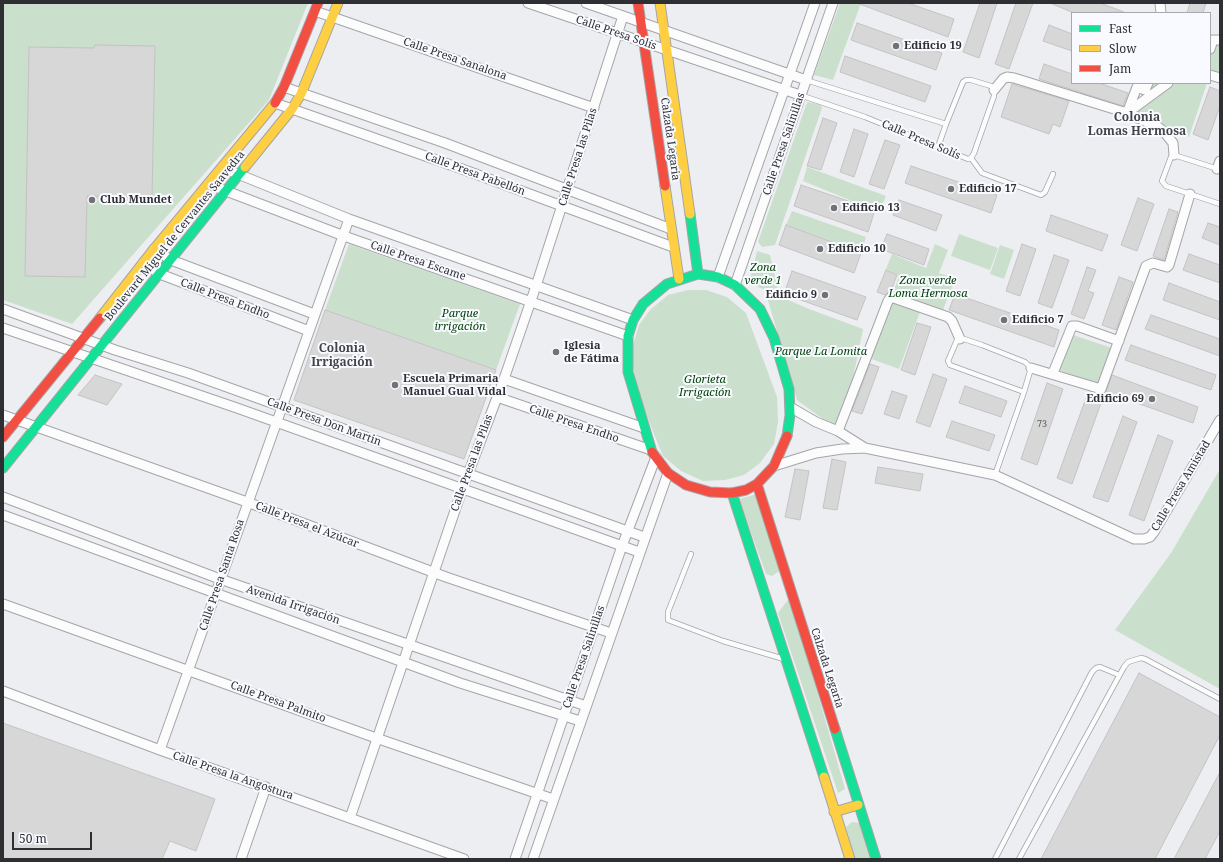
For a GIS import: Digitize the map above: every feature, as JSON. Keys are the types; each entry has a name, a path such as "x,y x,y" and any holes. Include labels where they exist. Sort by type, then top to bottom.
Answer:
{"main road":[{"name":"Boulevard Miguel de Cervantes Saavedra","path":"3,468 241,175 292,109 301,94 338,3"},
{"name":"Calzada Legaria","path":"638,3 673,247 679,279"},
{"name":"Calzada Legaria","path":"660,3 698,274"},
{"name":"Boulevard Miguel de Cervantes Saavedra","path":"3,437 154,249 275,103 284,87 317,7"},
{"path":"698,274 718,277 735,285 753,301 764,316 769,326 789,389 790,407 787,436 774,466 757,484 746,490 732,493 710,492 698,489 681,482 668,473 654,454 644,428 628,372 628,336 633,320 649,298 659,289 679,279 698,274"},
{"name":"Calzada Legaria","path":"757,484 780,598 788,661 834,812 850,859"},
{"name":"Calzada Legaria","path":"732,493 780,598 858,805 876,859"},
{"path":"834,812 858,805"}],"street":[{"name":"Calle Presa Solís","path":"528,3 667,51 800,94"},
{"name":"Calle Presa Solís","path":"586,3 789,76 806,80"},
{"name":"Calle Presa Salinillas","path":"718,277 815,3"},
{"name":"Calle Presa Salinillas","path":"735,285 800,94 833,3"},
{"name":"Calle Presa Sanalona","path":"317,7 333,17 594,108"},
{"name":"Calle Presa las Pilas","path":"350,818 433,572 496,397 504,379 536,286 623,16"},
{"path":"1211,47 1214,40 1220,40"},
{"path":"994,90 1002,79 1007,77 1014,78 1127,113 1158,127 1165,133 1173,143 1174,155"},
{"path":"1127,113 1137,87 1145,90 1148,84"},
{"path":"1127,113 1167,84"},
{"name":"Calle Presa Pabellón","path":"284,87 445,143 671,229"},
{"name":"Calle Presa Pabellón","path":"275,103 673,247"},
{"name":"Calle Presa Escame","path":"222,168 349,219 633,320"},
{"name":"Calle Presa Escame","path":"208,184 344,236 531,300 628,336"},
{"path":"1031,368 1053,373 1101,389 1146,266 1153,263 1167,267 1169,265 1190,194"},
{"name":"Calle Presa Santa Rosa","path":"160,750 349,219"},
{"name":"Calle Presa Endho","path":"154,249 171,260 314,314"},
{"name":"Calle Presa Endho","path":"143,263 160,274 308,331"},
{"path":"838,431 888,301 891,297 948,317 952,321 960,339"},
{"name":"Calle Presa Don Martin","path":"3,309 83,339 188,373 644,537"},
{"path":"1053,373 1072,326 1077,326 1119,341"},
{"name":"Calle Presa Don Martin","path":"3,328 276,422 462,490 639,552"},
{"name":"Calle Presa Endho","path":"504,379 644,428"},
{"name":"Calle Presa Endho","path":"496,397 654,454"},
{"path":"790,407 816,422 838,431 865,448"},
{"name":"Calle Presa el Azúcar","path":"3,415 247,502 433,572 611,633"},
{"name":"Calle Presa Amistad","path":"995,475 1134,538 1144,539 1150,537 1154,532 1220,420"},
{"path":"774,466 816,453 842,449 865,448 995,475"},
{"name":"Calle Presa Salinillas","path":"515,859 563,715 654,454"},
{"name":"Calle Presa Salinillas","path":"533,859 644,537 668,473"},
{"name":"Avenida Irrigación","path":"3,497 220,579 408,646 586,706"},
{"name":"Avenida Irrigación","path":"3,515 460,683 580,721"},
{"name":"Calle Presa Palmito","path":"3,604 376,738 553,799"},
{"name":"Calle Presa la Angostura","path":"3,691 160,750 464,859"},
{"path":"241,859 266,787"}],"lane":[{"name":"Calle Presa Solís","path":"806,80 946,124"},
{"path":"938,147 963,82 971,80 988,85 994,90"},
{"name":"Calle Presa Solís","path":"800,94 865,117 962,158 972,158 994,96 994,90"},
{"path":"1219,167 1174,155 1171,157 1162,181 1163,184 1220,204"},
{"path":"972,158 982,173 1041,195 1045,192 1053,174"},
{"path":"995,475 1024,392 1031,368 1025,362 960,339 957,340 948,361 950,365 1024,392"},
{"path":"691,554 668,612 668,620 788,661"},
{"path":"1019,859 1119,675 1128,662 1141,658 1145,659 1220,699"},
{"path":"995,859 1092,672 1096,668 1100,667 1119,675"}],"green space":[{"name":"Club Mundet","path":"3,3 308,3 269,100 72,324 3,300"},
{"path":"840,3 861,3 833,80 814,75"},
{"path":"1215,42 1220,44 1220,76 1211,72 1211,53"},
{"path":"1149,84 1207,84 1189,137 1136,116"},
{"path":"808,102 821,105 822,108 775,245 762,247 758,242"},
{"path":"807,167 886,196 879,212 803,181"},
{"path":"792,211 866,237 861,253 786,225"},
{"path":"959,234 998,248 990,270 951,256"},
{"name":"Parque irrigación","path":"349,244 520,304 496,370 325,310"},
{"name":"Zona verde Loma Hermosa","path":"935,244 948,250 939,273 955,278 942,313 892,295 899,276 886,269 892,254 926,268"},
{"path":"1000,245 1014,250 1004,279 990,274"},
{"name":"Zona verde 1","path":"757,251 770,255 779,295 758,287 750,280"},
{"name":"Glorieta Irrigación","path":"688,290 706,290 727,297 746,313 777,397 778,422 774,444 760,463 744,475 725,480 703,481 681,471 663,456 641,402 632,363 633,345 639,325 650,310 668,295"},
{"name":"Parque La Lomita","path":"765,290 809,309 863,329 842,433 797,400"},
{"path":"892,299 921,309 899,369 869,358"},
{"path":"1070,334 1112,348 1100,385 1058,370"},
{"path":"1220,469 1220,689 1115,630 1171,553"},
{"path":"757,494 781,570 772,576 766,574 739,499"},
{"path":"790,597 845,789 838,793 778,613"},
{"path":"852,822 862,823 873,859 855,859 846,827"}],"building":[{"path":"857,3 908,3 954,19 948,37"},
{"path":"980,3 997,3 979,58 963,52"},
{"path":"1016,3 1033,3 1009,69 995,64"},
{"path":"1050,3 1100,3 1124,12 1072,12"},
{"path":"1190,3 1206,3 1203,12 1187,12"},
{"name":"Edificio 19","path":"857,23 942,53 936,70 851,40"},
{"path":"1049,25 1071,34 1071,51 1043,41"},
{"path":"95,45 155,46 152,197 87,196 85,277 25,276 29,47 94,48"},
{"path":"845,56 931,86 925,102 840,72"},
{"path":"1044,64 1071,74 1071,84 1102,84 1128,93 1123,106 1039,79"},
{"path":"1012,84 1069,101 1060,127 1053,124 1049,134 1001,117"},
{"path":"1210,87 1220,91 1220,106 1208,140 1193,134"},
{"path":"823,118 837,123 821,170 807,166"},
{"path":"854,129 868,134 854,177 840,172"},
{"path":"885,140 900,145 884,189 869,184"},
{"name":"Edificio 17","path":"911,166 997,195 991,213 905,183"},
{"name":"Edificio 13","path":"801,185 875,210 868,232 794,206"},
{"path":"1138,198 1154,204 1137,251 1121,245"},
{"path":"899,200 942,215 936,231 893,215"},
{"path":"1169,209 1178,212 1164,260 1153,256"},
{"path":"1051,215 1108,235 1102,251 1046,231"},
{"path":"1208,223 1220,227 1220,245 1202,238"},
{"name":"Edificio 10","path":"786,225 861,253 854,273 779,245"},
{"path":"887,234 929,249 924,265 881,249"},
{"path":"1022,244 1036,249 1020,296 1006,291"},
{"path":"1189,254 1220,265 1220,283 1183,270"},
{"path":"1054,255 1069,260 1052,308 1038,303"},
{"path":"1087,267 1096,270 1088,291 1094,293 1084,319 1071,314"},
{"path":"886,270 897,275 891,291 885,295 877,292"},
{"name":"Edificio 9","path":"792,271 866,297 857,320 784,294"},
{"path":"1119,277 1133,282 1116,330 1102,325"},
{"path":"1169,283 1220,302 1220,320 1163,300"},
{"name":"Edificio 7","path":"955,294 1059,330 1054,347 949,310"},
{"name":"Escuela Primaria Manuel Gual Vidal","path":"325,310 496,370 464,459 294,400"},
{"path":"1151,315 1220,339 1220,356 1145,329"},
{"path":"917,323 931,327 915,375 901,370"},
{"path":"1131,345 1216,375 1211,390 1125,360"},
{"path":"870,364 879,367 862,414 852,411"},
{"path":"933,374 947,379 930,427 916,422"},
{"path":"95,375 122,384 107,405 78,395"},
{"name":"Edificio 69","path":"1112,375 1198,407 1193,423 1106,392"},
{"path":"1047,383 1063,389 1037,465 1021,459"},
{"path":"965,386 1007,401 1001,417 959,403"},
{"path":"892,391 907,396 899,419 884,414"},
{"path":"1086,398 1101,403 1072,484 1057,478"},
{"path":"1123,416 1137,422 1108,502 1093,497"},
{"path":"952,421 995,435 989,451 946,437"},
{"path":"1158,435 1173,441 1144,521 1129,515"},
{"path":"832,459 846,462 837,510 823,508"},
{"path":"878,467 923,474 920,491 875,483"},
{"path":"795,469 809,471 800,520 785,517"},
{"path":"1139,673 1220,717 1220,735 1155,859 1041,859"},
{"path":"3,723 215,799 196,851 170,841 162,859 3,859"},
{"path":"1220,772 1220,831 1205,859 1174,859"}],"traffic: fast":[{"path":"3,468 245,167"},
{"path":"690,214 698,274"},
{"path":"698,274 718,277 735,285 760,309 774,338 789,389 790,415 787,436"},
{"path":"652,452 628,372 628,336 633,320 643,304 667,284 698,274"},
{"path":"732,493 824,777"},
{"path":"835,729 876,859"}],"traffic: slow":[{"path":"245,167 292,109 301,94 338,3"},
{"path":"660,3 690,214"},
{"path":"100,318 154,249 275,103"},
{"path":"665,186 679,279"},
{"path":"824,777 850,859"},
{"path":"834,812 858,805"}],"traffic: jam":[{"path":"275,103 284,87 318,3"},
{"path":"638,3 665,186"},
{"path":"3,437 100,318"},
{"path":"652,452 668,473 686,485 710,492 732,493 746,490 757,484 774,466 787,436"},
{"path":"757,484 835,729"}],"place":[{"name":"Edificio 19","path":"896,46"},
{"name":"Edificio 17","path":"951,189"},
{"name":"Club Mundet","path":"92,200"},
{"name":"Edificio 13","path":"834,208"},
{"name":"Edificio 10","path":"820,249"},
{"name":"Edificio 9","path":"825,295"},
{"name":"Edificio 7","path":"1004,320"},
{"name":"Iglesia de Fátima","path":"556,352"},
{"name":"Escuela Primaria Manuel Gual Vidal","path":"395,385"},
{"name":"Edificio 69","path":"1152,399"}],"district":[{"name":"Colonia Lomas Hermosa","path":"1137,125"},
{"name":"Colonia Irrigación","path":"342,356"}]}
